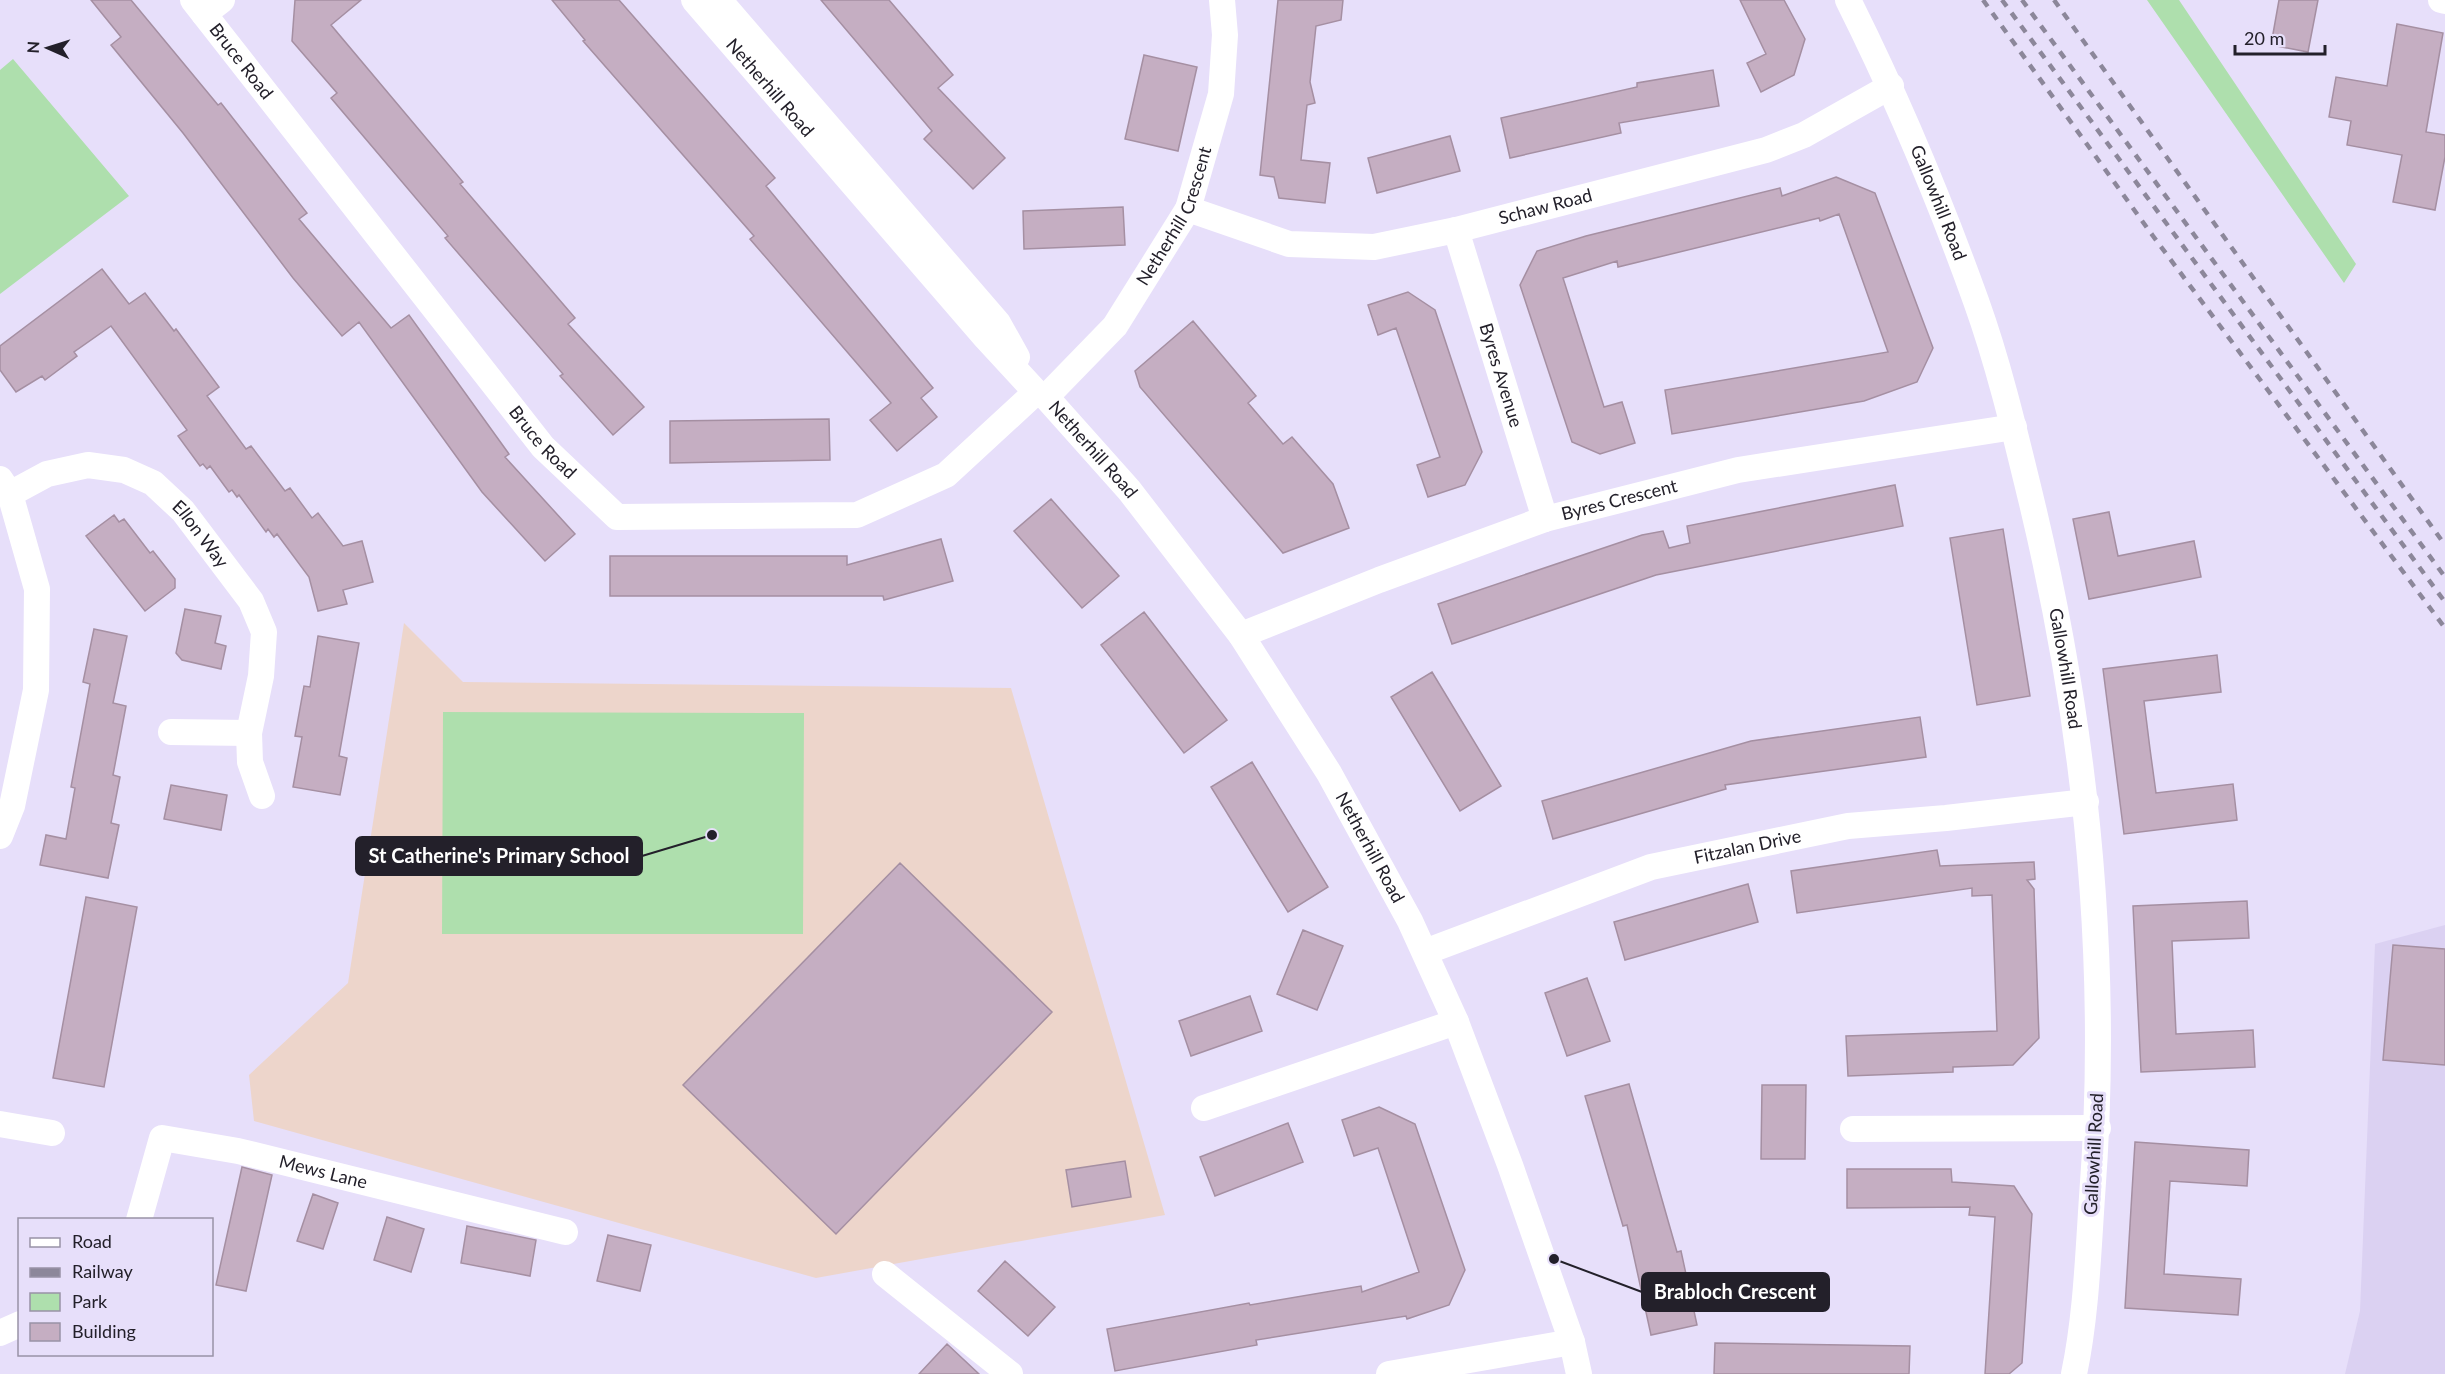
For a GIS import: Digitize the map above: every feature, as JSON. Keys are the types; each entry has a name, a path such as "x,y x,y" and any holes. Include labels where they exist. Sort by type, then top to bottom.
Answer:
{"street":[{"name":"Netherhill Road","path":"694,0 986,338 1129,490 1241,634 1329,774 1425,952 1456,1022 1510,1165 1572,1342 1579,1374"},
{"name":"Netherhill Road","path":"719,0 999,323 1041,394"},
{"name":"Netherhill Crescent","path":"1041,394 1116,326 1188,209 1221,94 1226,35 1222,0"},
{"name":"Gallowhill Road","path":"1848,0 1891,86 1977,303 2014,427 2051,582 2066,667 2086,802 2098,1012 2098,1128 2087,1268 2074,1374"},
{"path":"2441,0 2445,1"},
{"name":"Bruce Road","path":"206,5 543,447 617,517 857,514 946,475 1041,394"},
{"name":"Schaw Road","path":"1188,209 1289,244 1374,247 1456,230 1766,150 1804,135 1891,86"},
{"name":"Byres Avenue","path":"1456,230 1545,519"},
{"name":"Byres Crescent","path":"1241,634 1545,519 1738,470 2014,427"},
{"name":"Ellon Way","path":"0,836 12,806 36,690 37,588 5,487 47,474 88,465 124,470 153,483 183,512 251,601 264,632 261,676 249,733 250,762 262,796"},
{"path":"171,732 249,733"},
{"name":"Fitzalan Drive","path":"1425,952 1651,867 1848,826 1946,818 2086,802"},
{"path":"1204,1108 1456,1022"},
{"path":"0,1124 52,1133"},
{"path":"1853,1129 2098,1128"},
{"name":"Mews Lane","path":"140,1218 162,1138 238,1151 565,1232"},
{"path":"885,1274 1010,1374"},
{"path":"0,1333 18,1325"},
{"path":"1389,1374 1572,1342"}],"shaded area":[{"path":"404,623 463,682 1011,688 1165,1215 816,1278 254,1121 249,1075 348,983"},
{"path":"2445,925 2445,1374 2345,1374 2360,1311 2375,944"}],"green space":[{"path":"2147,0 2179,0 2356,264 2344,283"},
{"path":"13,59 129,196 0,294 0,70"},
{"path":"443,712 804,713 803,934 442,934"}],"building":[{"path":"91,0 131,0 218,105 221,103 307,213 299,219 391,328 409,315 509,454 505,457 575,534 545,561 482,492 359,322 342,336 293,278 183,133 111,45 121,37"},
{"path":"295,0 361,0 331,25 463,182 460,184 575,318 568,324 644,407 613,435 560,376 563,374 445,238 448,236 331,98 337,93 292,41"},
{"path":"552,0 619,0 775,178 766,186 933,388 921,398 937,417 897,451 870,420 891,403 750,239 754,236 583,41 585,40"},
{"path":"821,0 889,0 953,75 938,88 1005,158 973,189 924,139 932,131"},
{"path":"1278,0 1343,0 1341,20 1316,26 1310,82 1315,103 1307,105 1301,160 1330,163 1325,203 1279,198 1274,177 1260,175"},
{"path":"1740,0 1784,0 1805,39 1794,75 1761,92 1747,63 1766,54"},
{"path":"2279,0 2318,0 2308,52 2271,45"},
{"path":"2397,24 2443,33 2426,132 2445,135 2445,157 2435,210 2393,202 2402,155 2347,145 2351,121 2329,117 2336,77 2387,86"},
{"path":"1144,55 1197,67 1178,151 1125,139"},
{"path":"1713,70 1719,106 1619,123 1621,133 1510,158 1501,118 1637,87 1637,83"},
{"path":"1450,136 1460,171 1377,193 1368,158"},
{"path":"1836,177 1875,193 1933,348 1917,382 1864,401 1672,434 1665,390 1888,352 1839,214 1820,221 1819,218 1618,267 1617,261 1563,278 1604,407 1622,402 1635,443 1600,454 1572,442 1520,285 1537,251 1586,236 1780,188 1782,196"},
{"path":"1123,207 1125,245 1024,249 1023,211"},
{"path":"102,269 129,304 145,293 174,331 176,329 219,387 207,396 246,449 251,446 285,491 290,488 312,518 318,513 343,546 362,541 373,582 343,590 347,604 318,611 309,577 277,534 274,537 268,529 266,532 239,495 237,497 232,490 229,492 210,466 207,469 203,464 200,466 178,436 187,430 111,326 74,352 77,356 45,380 42,376 16,392 0,370 0,346"},
{"path":"1408,292 1435,310 1482,452 1465,485 1428,497 1417,465 1440,457 1396,328 1378,335 1368,305"},
{"path":"1193,321 1256,396 1248,403 1283,444 1292,437 1333,484 1349,528 1283,553 1140,387 1135,371"},
{"path":"829,419 830,460 670,463 670,421"},
{"path":"1895,485 1903,526 1656,575 1452,644 1438,604 1642,535 1663,531 1669,548 1690,543 1687,526"},
{"path":"1051,499 1119,576 1082,608 1014,531"},
{"path":"2109,512 2118,556 2194,541 2201,577 2089,599 2073,519"},
{"path":"114,515 119,522 124,519 150,553 153,551 175,579 175,588 145,611 86,536"},
{"path":"2003,529 2030,696 1977,705 1950,538"},
{"path":"941,539 953,581 884,600 883,596 610,596 610,556 847,556 847,565"},
{"path":"185,609 221,616 215,643 226,646 221,669 182,660 176,653"},
{"path":"1144,612 1227,720 1184,753 1101,645"},
{"path":"94,629 127,636 113,703 126,706 113,775 120,777 111,823 119,825 108,878 40,865 46,835 66,839 75,788 71,787 90,684 83,682"},
{"path":"318,636 359,643 339,756 347,758 340,795 293,787 302,737 295,736 304,686 310,687"},
{"path":"2217,655 2221,692 2144,701 2156,793 2233,784 2237,820 2124,834 2103,669"},
{"path":"1432,672 1501,786 1460,811 1391,697"},
{"path":"1920,717 1926,757 1725,785 1726,789 1553,839 1542,801 1751,741"},
{"path":"1252,762 1328,887 1288,912 1211,787"},
{"path":"171,785 227,795 221,830 164,819"},
{"path":"1937,850 1940,866 2034,862 2035,879 2027,880 2034,889 2039,1038 2013,1065 1953,1067 1953,1072 1848,1076 1846,1036 1997,1031 1992,895 1972,896 1972,888 1797,913 1791,871"},
{"path":"900,863 1052,1012 836,1234 683,1085"},
{"path":"1748,884 1758,922 1625,960 1614,922"},
{"path":"86,897 137,907 104,1087 53,1078"},
{"path":"2247,901 2249,938 2172,941 2176,1034 2253,1030 2255,1067 2141,1072 2133,906"},
{"path":"1303,930 1343,946 1317,1010 1277,994"},
{"path":"2393,945 2445,949 2445,1065 2383,1060"},
{"path":"1587,978 1610,1041 1567,1056 1545,993"},
{"path":"1250,996 1262,1031 1191,1056 1179,1021"},
{"path":"1629,1084 1677,1252 1681,1251 1697,1325 1651,1335 1627,1225 1623,1226 1585,1096"},
{"path":"1762,1085 1806,1085 1805,1159 1761,1159"},
{"path":"1379,1107 1415,1124 1465,1270 1449,1305 1407,1319 1406,1316 1256,1340 1257,1345 1115,1371 1107,1329 1249,1303 1250,1305 1361,1286 1362,1292 1419,1272 1378,1148 1354,1156 1342,1120"},
{"path":"1288,1123 1303,1162 1215,1196 1200,1157"},
{"path":"2135,1142 2249,1150 2247,1186 2170,1181 2164,1274 2241,1279 2238,1315 2125,1308"},
{"path":"1125,1161 1131,1197 1072,1207 1066,1170"},
{"path":"242,1167 272,1175 246,1291 216,1285"},
{"path":"1847,1169 1951,1169 1952,1182 2014,1186 2032,1214 2022,1363 2009,1374 1985,1374 1995,1217 1969,1215 1970,1207 1847,1208"},
{"path":"313,1194 338,1203 323,1249 297,1241"},
{"path":"387,1217 424,1229 411,1272 374,1260"},
{"path":"467,1226 536,1240 530,1276 461,1263"},
{"path":"608,1235 651,1245 640,1291 597,1281"},
{"path":"1005,1261 1055,1307 1028,1336 978,1291"},
{"path":"1715,1343 1910,1346 1909,1374 1714,1374"},
{"path":"947,1344 979,1374 919,1374"}],"railway":[{"path":"1983,0 2153,236 2445,628"},
{"path":"2002,0 2445,602"},
{"path":"2022,0 2445,577"},
{"path":"2054,0 2445,545"}],"place":[{"name":"St Catherine's Primary School","path":"712,835"},
{"name":"Brabloch Crescent","path":"1554,1259"}]}
